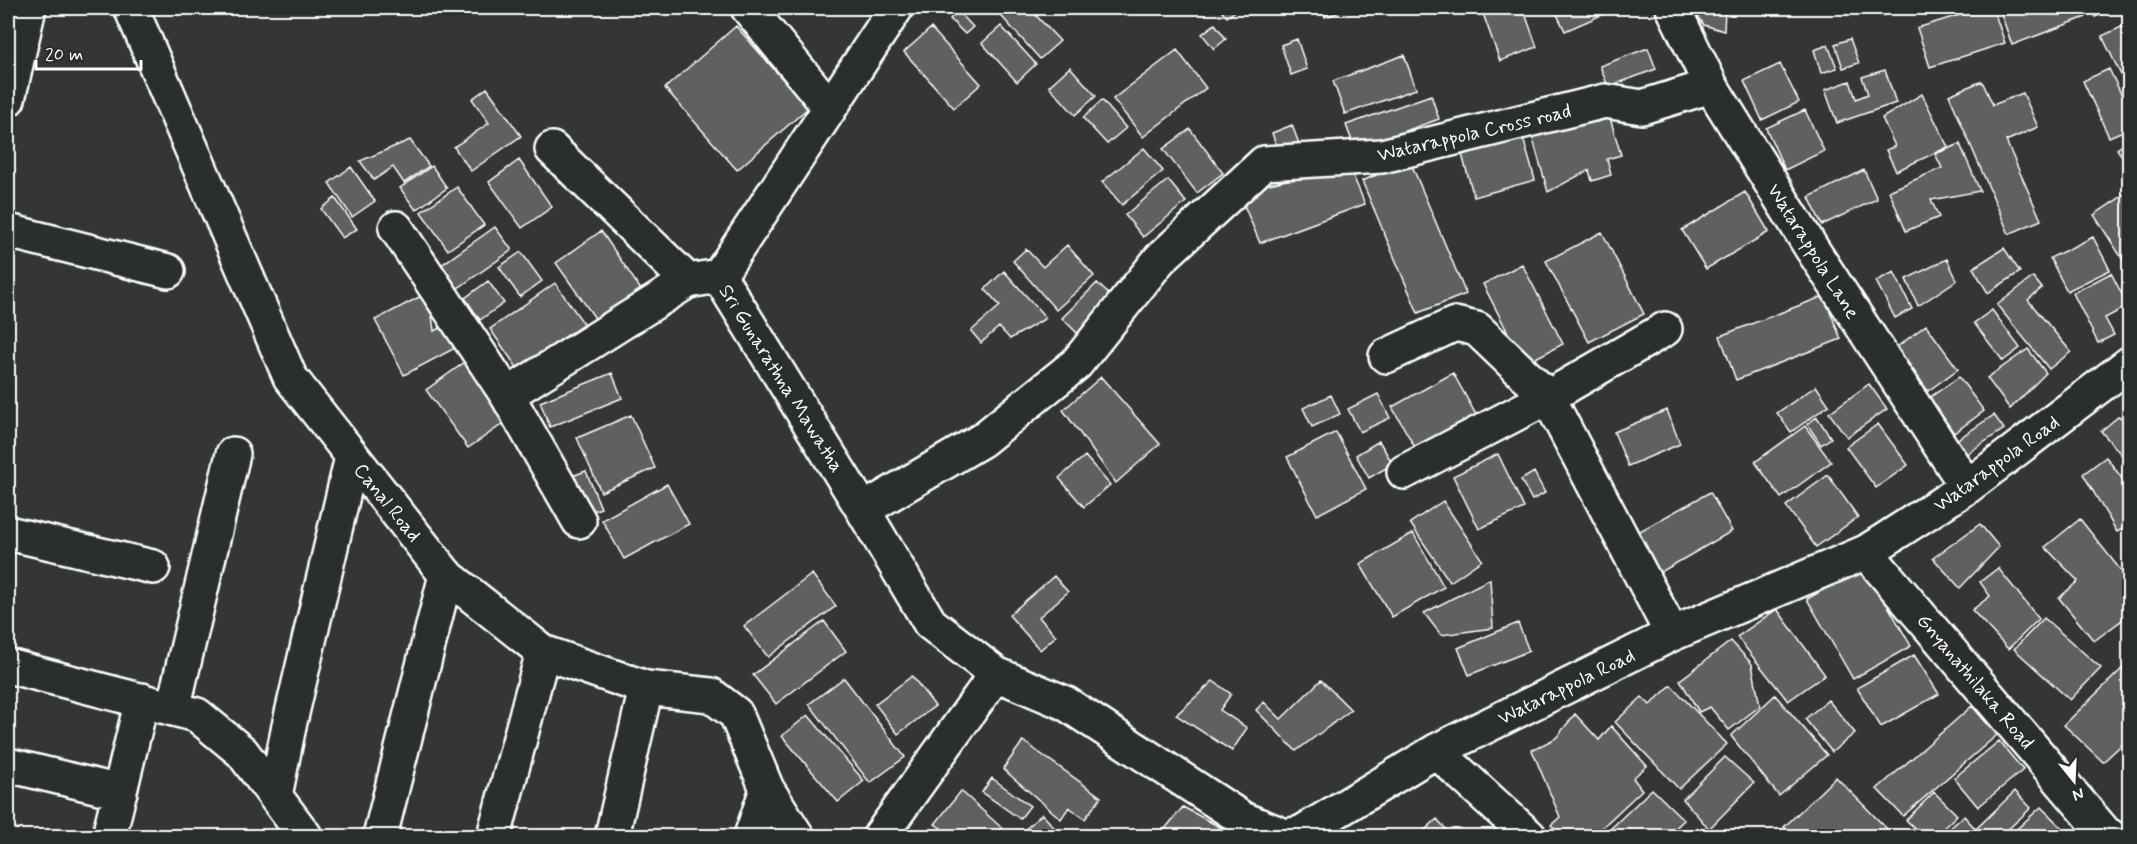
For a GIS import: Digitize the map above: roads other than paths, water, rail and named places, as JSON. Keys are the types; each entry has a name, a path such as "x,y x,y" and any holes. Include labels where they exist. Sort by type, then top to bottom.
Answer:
{"street":[{"path":"8,99 29,8"},
{"name":"Canal Road","path":"131,8 290,377 352,458 446,575 543,652 646,688 711,694 736,714 767,789 796,837"},
{"path":"748,8 830,108"},
{"name":"Sri Gunarathna Mawatha","path":"896,8 830,108 703,278 863,510 930,623 996,674"},
{"name":"Watarappola Lane","path":"1673,8 1711,86 1812,249 1967,487"},
{"name":"Watarappola Cross road","path":"863,510 982,440 1076,364 1160,259 1264,162 1382,156 1605,101 1642,107 1711,86"},
{"path":"507,395 703,278 552,149"},
{"path":"396,228 507,395 579,521"},
{"path":"8,231 168,270"},
{"path":"1386,356 1455,324 1477,329 1548,397 1672,634"},
{"path":"1404,472 1548,397 1665,329"},
{"name":"Watarappola Road","path":"996,674 1065,703 1243,819 1285,836 1301,833 1436,751 1672,634 1866,552 1967,487 2130,363"},
{"path":"109,837 120,792 158,705 233,454"},
{"path":"275,796 291,715 352,458"},
{"path":"8,533 153,567"},
{"name":"Gnyanathilaka Road","path":"1866,552 2104,833 2110,837"},
{"path":"380,837 446,575"},
{"path":"494,837 543,652"},
{"path":"8,666 196,715 242,752 305,837"},
{"path":"883,835 996,674"},
{"path":"612,837 646,688"},
{"path":"1436,751 1528,837"},
{"path":"8,765 120,792"},
{"path":"751,837 767,789"}]}
